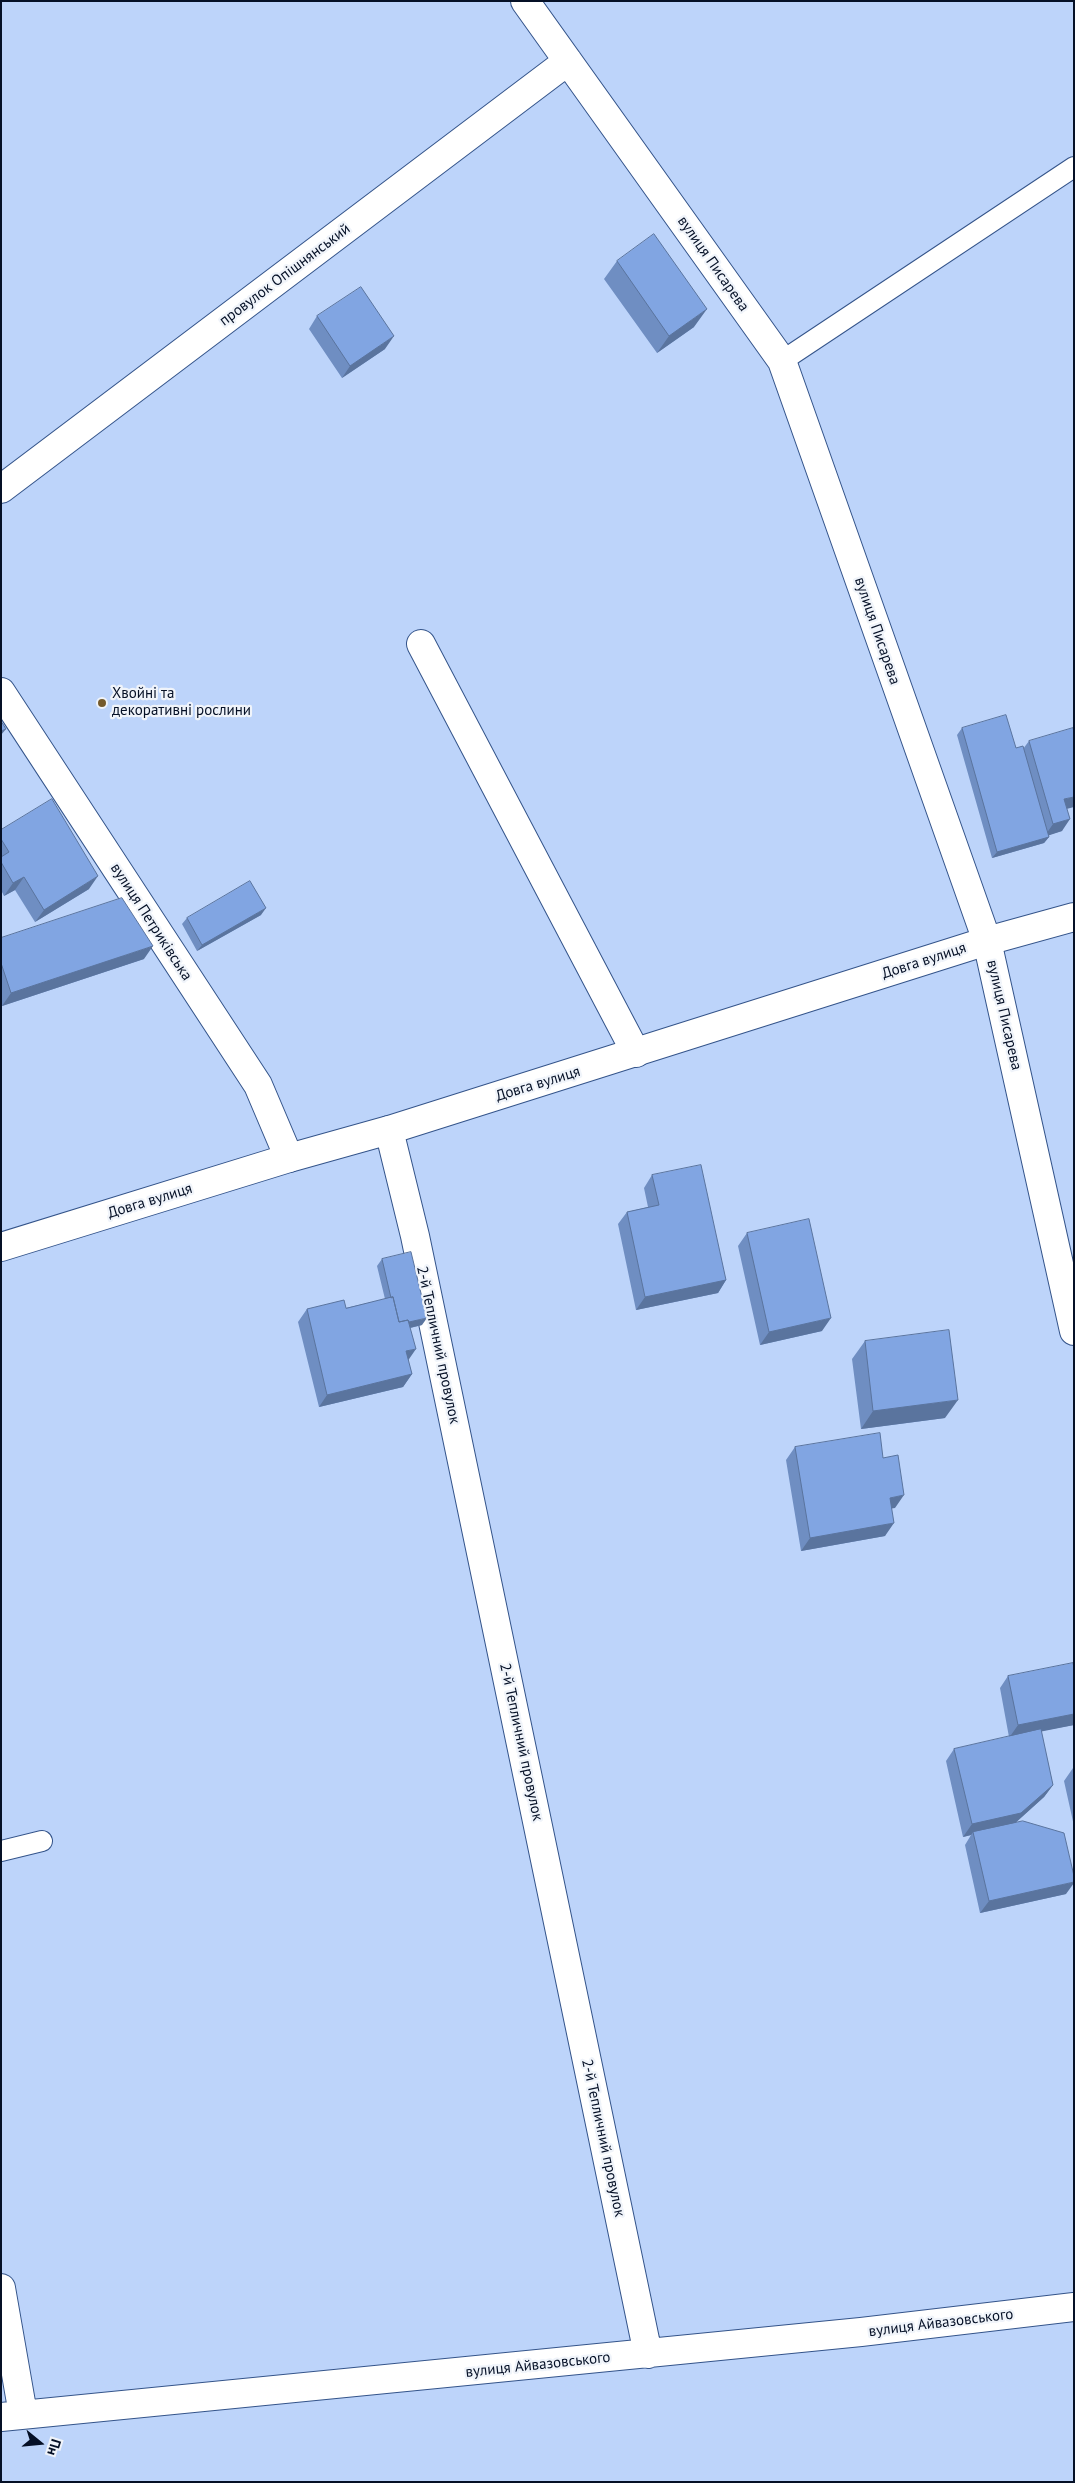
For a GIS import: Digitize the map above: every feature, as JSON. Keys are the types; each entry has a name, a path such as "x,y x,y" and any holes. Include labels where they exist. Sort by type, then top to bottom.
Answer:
{"street":[{"name":"вулиця Писарева","path":"525,1 782,361 987,941 1074,1331"},
{"name":"провулок Опішнянський","path":"1,489 568,60"},
{"path":"421,644 636,1053"},
{"name":"вулиця Петриківська","path":"1,692 258,1085 289,1158"},
{"name":"Довга вулиця","path":"1,1247 289,1158 389,1130 987,941 1074,917"},
{"name":"2-й Тепличний провулок","path":"389,1130 417,1246 648,2354"},
{"path":"1,2288 12,2416"},
{"name":"вулиця Айвазовського","path":"12,2416 648,2354 1074,2307"}],"lane":[{"path":"782,361 1074,166"},
{"path":"1,1851 42,1841"}],"building":[{"path":"654,234 707,309 669,336 617,261"},
{"path":"361,287 394,336 350,366 317,316"},
{"path":"1006,715 1016,748 1023,746 1049,837 997,852 962,728"},
{"path":"1,721 6,729 1,731"},
{"path":"1073,728 1074,797 1064,799 1070,819 1053,824 1029,741"},
{"path":"52,799 98,876 44,910 24,877 13,883 1,862 1,857 9,852 1,839 1,830"},
{"path":"250,881 266,908 202,945 187,918"},
{"path":"122,898 153,946 11,993 1,963 1,938"},
{"path":"701,1165 726,1280 645,1297 627,1212 659,1205 652,1175"},
{"path":"809,1219 831,1318 769,1332 747,1233"},
{"path":"411,1252 427,1318 399,1322 382,1259"},
{"path":"393,1297 399,1322 408,1320 416,1349 406,1351 412,1374 327,1395 307,1309 344,1300 346,1308"},
{"path":"949,1330 958,1400 873,1411 865,1341"},
{"path":"880,1433 883,1458 898,1455 904,1495 890,1498 894,1523 810,1538 795,1447"},
{"path":"1073,1663 1074,1714 1018,1725 1008,1676"},
{"path":"1041,1729 1053,1785 1021,1813 972,1824 954,1749"},
{"path":"1023,1821 1064,1833 1074,1882 989,1901 973,1832"}],"place":[{"name":"Хвойні та декоративні рослини","path":"102,703"}]}
